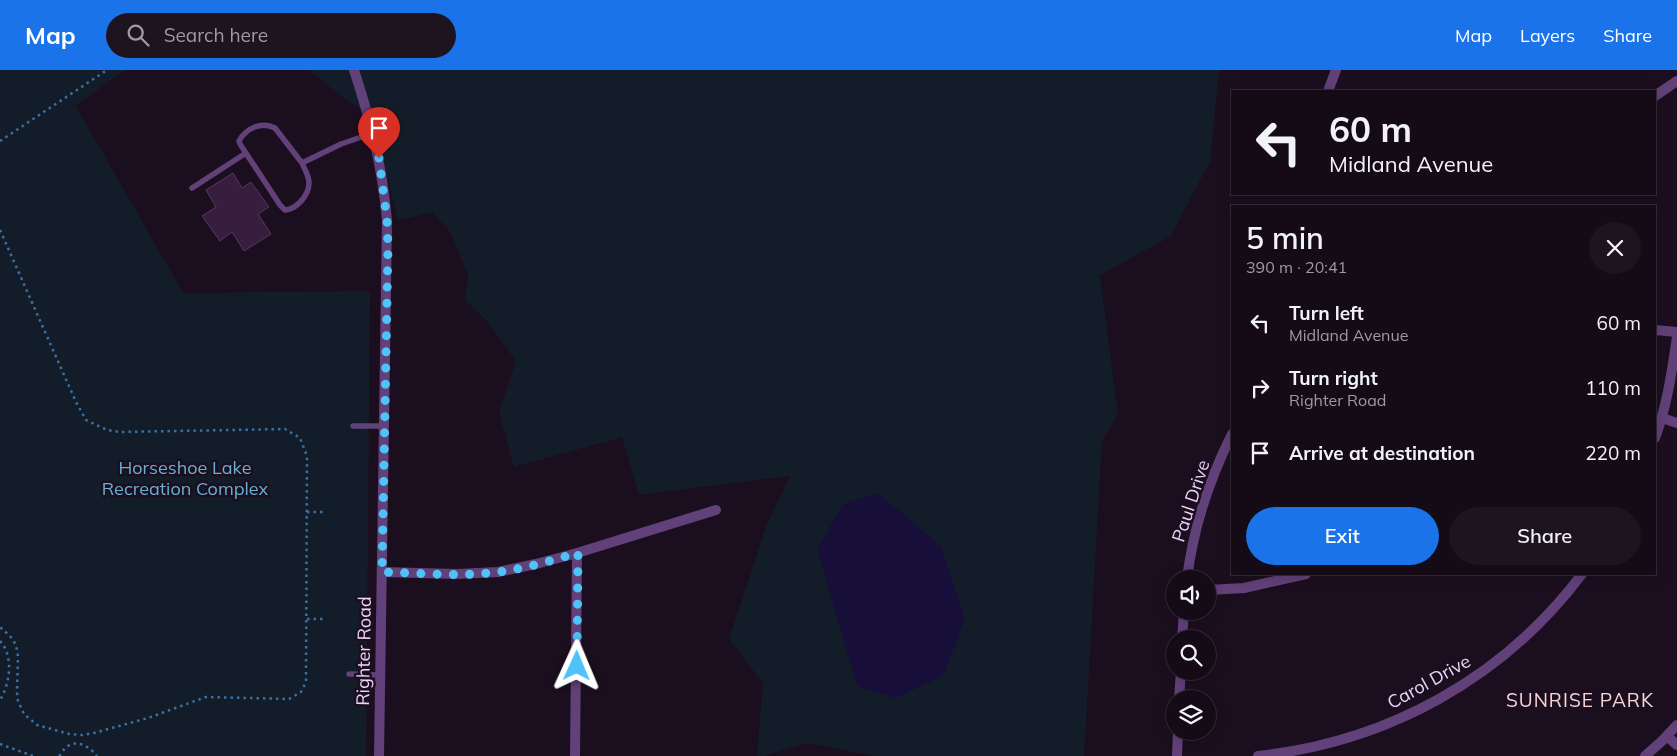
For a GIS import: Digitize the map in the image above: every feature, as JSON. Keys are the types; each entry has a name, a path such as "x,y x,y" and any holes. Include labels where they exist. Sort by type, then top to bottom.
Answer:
{"street":[{"name":"Righter Road","path":"354,70 373,134 384,189 387,220 379,756"},
{"path":"1328,90 1336,70"},
{"path":"1656,95 1677,80"},
{"path":"1656,330 1677,332"},
{"path":"1656,435 1662,418 1672,373 1677,337"},
{"path":"1662,418 1677,423"},
{"name":"Paul Drive","path":"1189,570 1196,532 1207,496 1231,436"},
{"path":"382,572 457,574 498,572 578,553 716,510"},
{"path":"575,756 578,553"},
{"path":"1216,590 1244,588 1302,575"},
{"name":"Carol Drive","path":"1258,756 1315,747 1357,735 1407,717 1446,695 1487,668 1534,628 1581,575"},
{"path":"1645,756 1677,725"},
{"path":"1666,736 1677,745"},
{"path":"1177,756 1178,740"}],"lane":[{"path":"268,124 275,128 302,164 308,177 308,190 300,202 286,210 280,205 240,144 241,137 257,126 268,124"},
{"path":"302,164 341,144 373,134"},
{"path":"192,188 246,153"},
{"path":"353,426 384,426"},
{"path":"349,674 380,675"}],"path":[{"path":"0,142 107,70"},
{"path":"0,230 76,402 86,420 107,430 120,432 284,429 300,438 307,456 306,682 301,692 289,699 206,697 148,718 82,735 69,734 37,725 24,714 16,694 18,656 16,646 10,636 0,627"},
{"path":"307,512 325,512"},
{"path":"306,619 324,619"},
{"path":"0,641 7,650 9,679 0,700"},
{"path":"59,756 68,746 75,743 91,748 97,756"},
{"path":"0,744 33,756"}],"green space":[{"name":"Horseshoe Lake Recreation Complex","path":"0,70 125,70 65,113 76,106 183,293 370,291 366,756 0,756"},
{"path":"309,70 1219,70 1210,161 1171,236 1100,275 1118,415 1102,440 1084,756 874,756 807,743 764,756 757,756 763,683 729,639 767,524 790,476 639,495 622,437 514,467 499,412 516,361 486,320 465,300 468,275 451,233 432,212 398,221 373,116 346,100"}],"shaded area":[{"path":"878,493 941,546 965,618 944,675 896,698 857,686 817,549 843,504"}],"building":[{"path":"233,173 242,188 251,182 269,207 258,214 271,234 244,251 232,232 220,241 202,216 216,207 206,190"}],"district":[{"name":"SUNRISE PARK","path":"1580,700"}],"route":[{"path":"379,158 384,189 388,246 382,572 457,574 498,572 578,553 577,666"}]}
